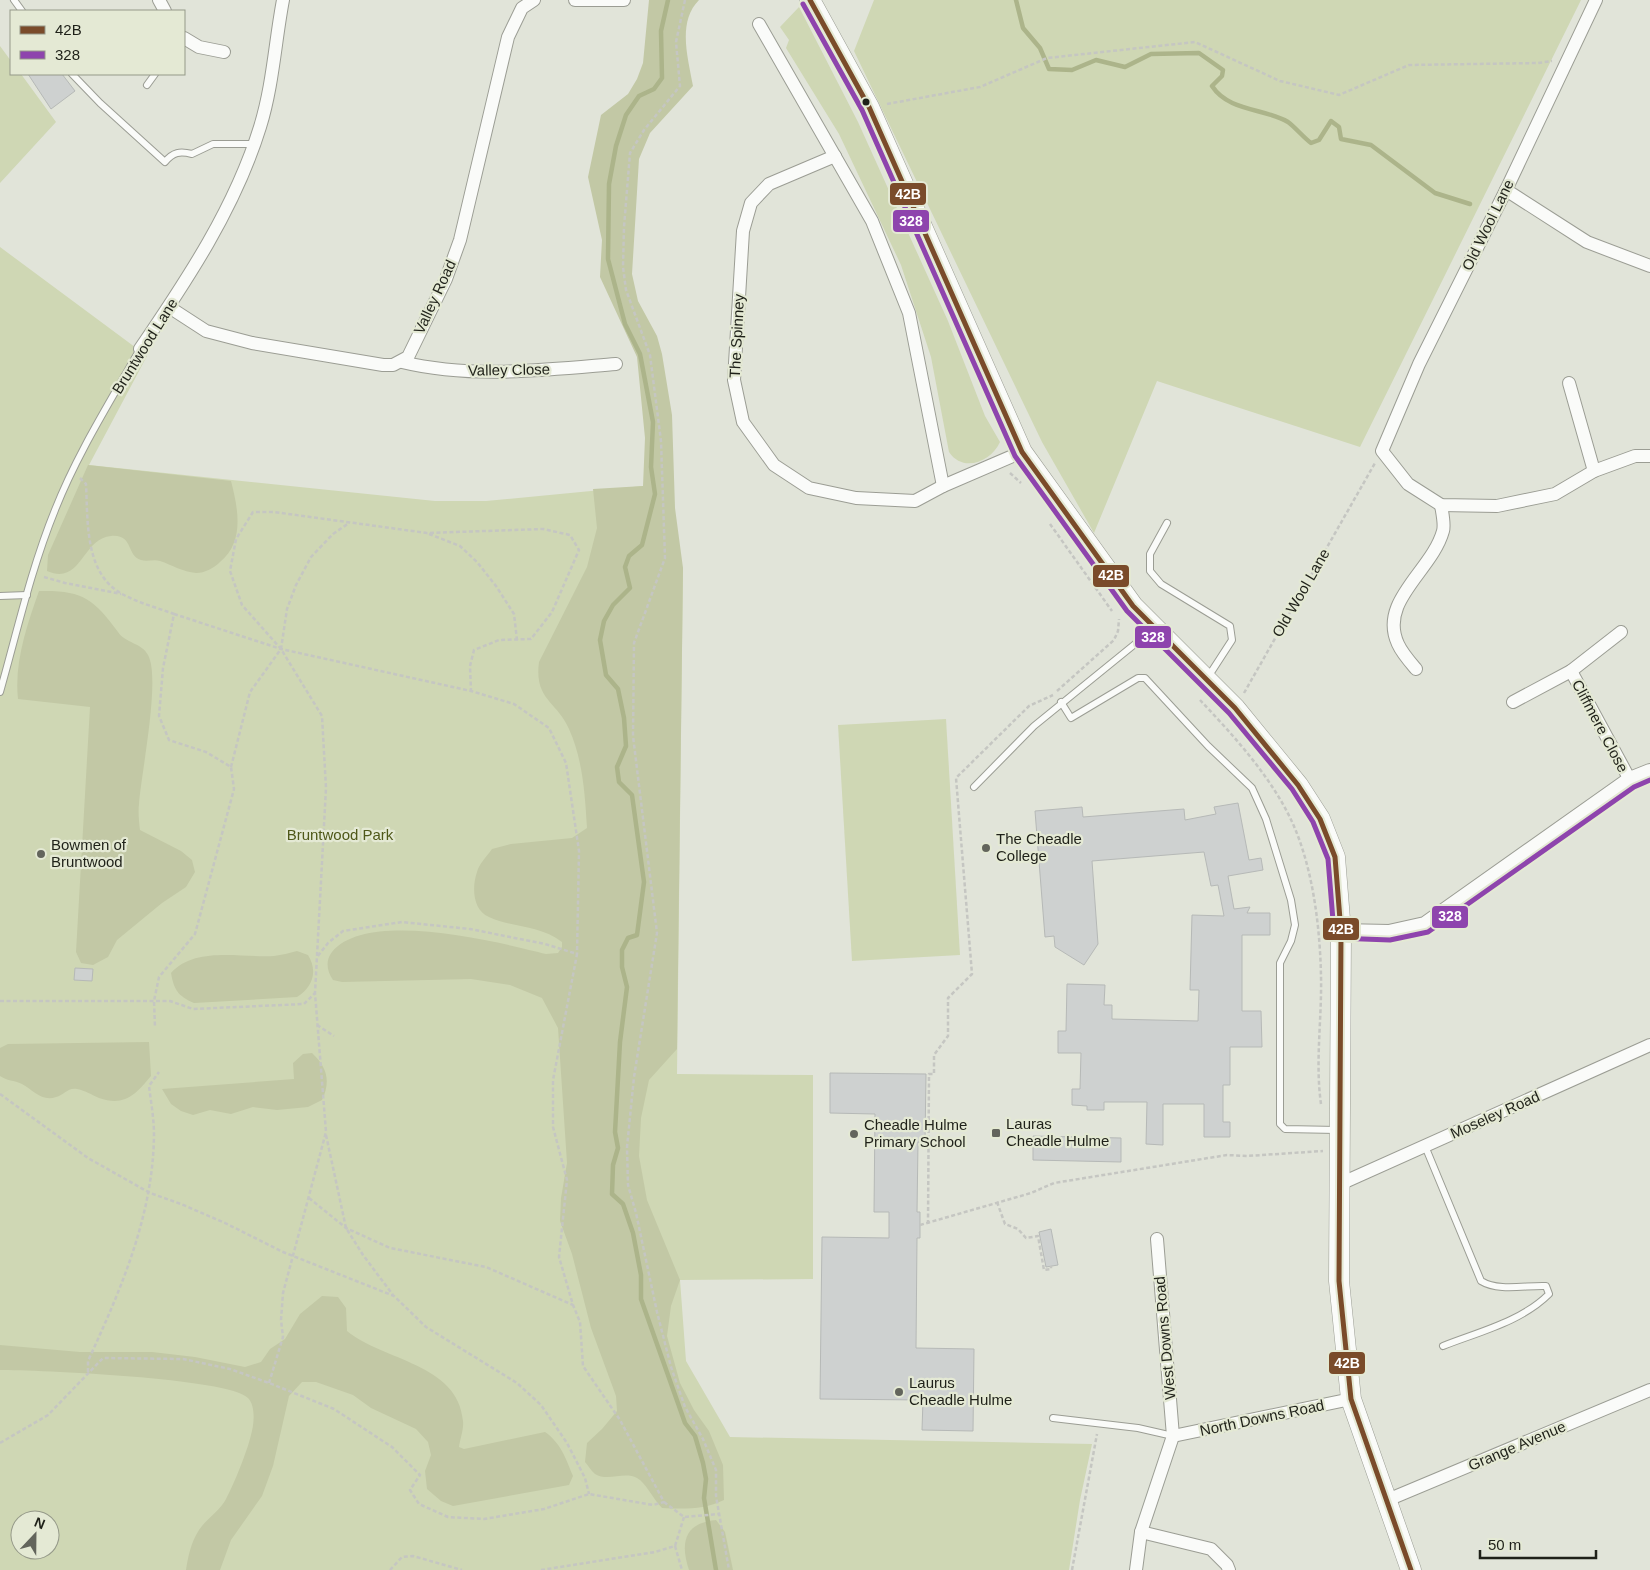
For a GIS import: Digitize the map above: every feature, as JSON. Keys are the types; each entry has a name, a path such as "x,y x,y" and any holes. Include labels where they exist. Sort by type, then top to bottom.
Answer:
{"main road":[{"path":"810,0 869,107 1022,452 1113,582 1146,633 1206,680 1235,708 1298,786 1320,819 1335,857 1341,932 1332,1130 1340,1184 1339,1281 1351,1399 1385,1501 1411,1570"}],"street":[{"name":"Bruntwood Lane","path":"140,349 169,306 229,207 254,144 264,110 283,0"},
{"name":"Valley Road","path":"402,362 408,357 453,261 506,45 515,18 522,8 534,0"},
{"path":"575,0 624,0"},
{"name":"Old Wool Lane","path":"1382,451 1419,364 1506,190 1596,0"},
{"path":"759,24 872,221 909,313 943,486"},
{"path":"185,42 224,52"},
{"name":"The Spinney","path":"835,156 769,184 751,203 744,231 734,380 743,422 774,465 810,488 856,498 916,501 943,486 1022,452"},
{"path":"1506,190 1587,242 1650,266"},
{"path":"169,306 194,324 222,336 383,366 402,362"},
{"name":"Valley Close","path":"402,362 432,369 464,371 552,369 616,364"},
{"path":"1569,383 1594,471"},
{"path":"1382,451 1408,484 1441,505 1497,506 1555,494 1594,471 1635,456 1650,456"},
{"path":"1416,669 1398,645 1392,624 1397,604 1431,558 1444,530 1441,505"},
{"name":"Cliffmere Close","path":"1513,702 1571,671 1621,632"},
{"name":"Cliffmere Close","path":"1571,671 1630,780"},
{"path":"1341,932 1390,933 1424,925 1630,780 1650,772"},
{"name":"Moseley Road","path":"1340,1184 1650,1045"},
{"name":"West Downs Road","path":"1157,1239 1173,1436"},
{"name":"Grange Avenue","path":"1385,1501 1650,1390"},
{"name":"North Downs Road","path":"1173,1436 1351,1399"},
{"path":"1136,1570 1141,1532 1173,1436"},
{"path":"1141,1532 1211,1549 1227,1565 1228,1570"}],"lane":[{"path":"73,75 100,103 165,162 172,154 182,151 192,154 213,144 254,144"},
{"path":"147,85 154,75"},
{"name":"Bruntwood Lane","path":"0,692 26,595 55,510 72,472 140,349"},
{"path":"1167,523 1150,554 1150,571 1161,584 1230,626 1232,640 1206,680"},
{"path":"0,596 26,595"},
{"path":"974,787 1061,702 1146,633"},
{"path":"1061,702 1071,718 1138,678 1145,678 1208,746 1252,788 1280,860 1291,900 1295,925 1291,941 1280,963 1280,1124 1284,1129 1332,1130"},
{"path":"1425,1146 1481,1282 1490,1287 1546,1286 1549,1294 1539,1304 1520,1316 1443,1346"},
{"path":"1053,1418 1138,1428 1173,1436"}],"path":[{"path":"684,0 676,42 680,86 644,130 630,153 624,227 623,267 626,290 650,355 661,441 665,558 634,643 633,736 657,933 634,1077 627,1147 628,1186 636,1213 657,1312 671,1366 685,1406 703,1439 716,1470 716,1496 729,1570"},
{"path":"869,107 980,87 1047,58 1195,42 1280,81 1339,95 1409,65 1538,64 1568,57"},
{"name":"Old Wool Lane","path":"1235,708 1382,451"},
{"path":"1003,460 1009,471 1022,484"},
{"path":"72,472 86,484 88,539 103,579 123,594"},
{"path":"471,691 470,666 474,650 498,640 531,639 552,612 579,550 570,536 543,529 427,533 350,522 253,512 236,539 230,571 242,605 281,650 322,716 326,788 315,992 326,1132 346,1228 363,1255 394,1296 426,1328 517,1383 541,1405 568,1443 585,1478 589,1494"},
{"path":"1048,520 1119,619 1146,633"},
{"path":"155,1028 154,1001 159,977 195,934 234,789 231,767 250,692 281,650 287,609 296,585 311,557 333,534 350,522"},
{"path":"427,533 460,546 477,562 496,586 514,614 517,640"},
{"path":"34,574 65,584 123,594 174,614 281,650 471,691 514,704 549,728 566,764 579,851 577,954 553,1080 553,1128 567,1180 560,1257 573,1305 580,1322 583,1366 620,1420 664,1502 684,1517 719,1514"},
{"path":"174,614 164,668 159,716 169,740 206,752 231,767"},
{"path":"928,1224 929,1074 934,1074 934,1054 948,1036 948,998 972,974 956,778 1030,706 1052,695 1114,640 1118,631 1119,619"},
{"path":"920,1226 1030,1193 1054,1183 1227,1155 1326,1151 1332,1130 1318,1083 1321,976 1319,940 1311,883 1293,824 1269,784 1256,764 1199,699"},
{"path":"317,957 328,942 344,931 402,922 470,929 545,944 577,954"},
{"path":"0,1001 170,1000 193,1010 304,1004 315,992"},
{"path":"317,1025 334,1036"},
{"path":"88,1374 88,1361 124,1280 150,1193 154,1133 149,1086 159,1072"},
{"path":"0,1094 88,1158 150,1193 225,1222 294,1256 394,1296"},
{"path":"269,1383 283,1337 281,1320 283,1293 310,1198 326,1132"},
{"path":"310,1198 346,1228 390,1248 486,1267 573,1305"},
{"path":"997,1202 1005,1224 1018,1229 1026,1238 1038,1236 1044,1270 1051,1269 1051,1266"},
{"path":"0,1443 48,1415 104,1358 182,1360 230,1369 334,1409 392,1447 420,1476 410,1490 419,1504 448,1517 484,1519 544,1509 589,1494 653,1505 664,1502"},
{"path":"1072,1570 1100,1423"},
{"path":"682,1570 675,1546 684,1517"},
{"path":"541,1570 655,1552 675,1546"},
{"path":"390,1570 402,1557 413,1556 462,1570"}],"green space":[{"path":"649,0 699,0 692,9 686,29 687,52 693,86 650,133 639,159 632,274 638,301 657,336 662,354 672,415 675,508 683,568 677,1049 649,1080 641,1118 639,1156 647,1200 680,1280 671,1306 667,1336 680,1383 694,1410 709,1431 723,1465 724,1500 709,1506 686,1509 662,1508 637,1478 632,1476 600,1476 595,1474 585,1462 587,1443 617,1411 616,1396 591,1328 572,1254 560,1221 561,1198 567,1163 558,1028 542,998 510,985 471,979 342,982 333,980 328,966 328,959 332,952 349,939 373,932 434,932 546,954 558,953 562,947 562,942 545,932 498,921 483,914 476,903 474,884 479,866 492,849 511,844 572,838 587,828 584,790 574,741 559,712 543,693 538,675 539,662 587,567 597,528 593,489 643,486 645,438 637,357 600,277 602,240 588,177 601,115 628,94 637,79 643,63"},
{"path":"874,0 1581,0 1360,447 1157,381 1094,533 1042,442 854,51"},
{"path":"799,7 858,122 948,321 985,416 1000,442 996,449 984,459 969,463 962,462 949,452 931,357 901,265 839,134 786,48 789,40 780,27"},
{"path":"0,46 10,60 10,75 22,75 56,122 0,183"},
{"name":"Bruntwood Park","path":"0,247 147,356 89,465 435,501 486,501 643,486 683,568 677,1074 813,1075 813,1279 680,1280 686,1361 730,1437 1092,1444 1080,1500 1069,1570 0,1570"},
{"path":"88,465 231,481 236,502 238,524 233,545 228,554 209,570 196,573 182,570 160,561 146,561 136,558 123,538 111,536 101,539 94,544 75,567 68,572 59,574 47,571 48,555"},
{"path":"39,591 66,592 85,598 101,611 121,636 142,648 148,655 152,684 149,727 140,790 140,830 181,851 192,860 195,872 186,887 162,903 117,940 108,957 93,965 81,963 76,952 90,707 18,699 17,685 22,644"},
{"path":"946,719 960,955 852,961 838,725"},
{"path":"297,951 308,955 313,967 313,973 310,984 297,997 194,1003 184,998 178,992 171,973 193,959 205,956 274,956"},
{"path":"149,1042 151,1076 135,1093 123,1100 116,1101 99,1098 82,1090 74,1089 56,1097 46,1098 22,1084 0,1076 0,1048 8,1044"},
{"path":"312,1053 324,1069 327,1080 322,1100 308,1107 277,1110 253,1107 231,1114 210,1110 193,1115 181,1111 171,1104 162,1089 294,1079 293,1063 303,1054"},
{"path":"322,1296 338,1297 346,1308 347,1331 380,1350 417,1365 434,1375 448,1387 458,1402 463,1421 459,1447 464,1449 545,1432 559,1446 565,1458 573,1476 569,1485 453,1506 441,1501 427,1489 425,1471 431,1455 428,1442 416,1429 371,1408 353,1395 316,1382 302,1382 289,1396 273,1466 262,1496 231,1540 220,1570 186,1570 190,1550 196,1535 223,1503 233,1485 243,1459 251,1435 253,1421 251,1401 234,1391 171,1380 131,1376 0,1370 0,1345 80,1352 152,1352 195,1357 245,1367 261,1362 270,1349 285,1339 300,1314"},
{"path":"716,1520 725,1532 733,1570 689,1570 685,1551 687,1536 697,1525"}],"building":[{"path":"29,75 63,75 75,91 51,109"},
{"path":"1238,803 1249,860 1261,858 1263,870 1228,876 1234,909 1250,907 1247,913 1270,913 1270,935 1242,935 1242,1011 1261,1011 1262,1047 1230,1047 1230,1085 1223,1085 1223,1122 1230,1122 1230,1137 1204,1137 1204,1104 1163,1104 1163,1145 1146,1144 1147,1102 1104,1102 1104,1110 1087,1110 1087,1106 1072,1105 1072,1089 1080,1089 1081,1053 1058,1053 1058,1031 1066,1031 1067,984 1105,985 1104,1005 1112,1005 1112,1019 1198,1021 1199,990 1190,990 1192,915 1224,916 1218,885 1211,886 1204,852 1092,861 1098,944 1084,965 1055,947 1054,936 1045,937 1035,811 1082,807 1083,817 1184,809 1185,820 1216,814 1214,807"},
{"path":"75,968 93,969 92,981 74,980"},
{"path":"830,1073 926,1074 925,1142 918,1142 917,1212 920,1212 920,1238 917,1238 916,1348 974,1349 973,1431 922,1430 923,1400 820,1399 822,1237 889,1238 889,1212 874,1212 875,1114 830,1113"},
{"path":"1033,1136 1121,1138 1121,1162 1033,1160"},
{"path":"1051,1229 1058,1265 1046,1267 1039,1232"}],"waterway":[{"path":"668,0 661,31 662,78 654,89 639,96 626,115 616,146 609,184 608,259 625,324 640,354 653,422 651,467 655,494 642,545 629,556 625,567 630,588 613,605 604,621 600,640 606,675 618,689 624,718 626,746 617,767 619,782 632,795 644,882 637,935 628,938 622,950 622,967 627,987 620,1042 615,1132 618,1148 613,1165 612,1194 623,1204 633,1233 641,1275 641,1299 685,1423 695,1436 703,1463 706,1479 704,1498 716,1570"},
{"path":"1016,0 1023,28 1040,48 1049,69 1072,70 1096,60 1125,67 1151,54 1199,53 1223,70 1222,76 1212,86 1228,101 1288,122 1311,143 1319,140 1331,121 1339,127 1341,139 1371,145 1435,193 1470,204"}],"transit line":[{"name":"42B","path":"810,0 869,107 1022,452 1133,606 1235,708 1298,785 1320,819 1335,857 1341,932 1339,1281 1351,1399 1411,1570"},
{"name":"328","path":"803,4 862,110 1015,456 1127,611 1229,713 1292,789 1313,822 1328,859 1336,938 1390,940 1428,932 1634,787 1650,780"}],"place":[{"name":"The Cheadle College","path":"986,848"},
{"name":"Bowmen of Bruntwood","path":"41,854"},
{"name":"Lauras Cheadle Hulme","path":"996,1133"},
{"name":"Cheadle Hulme Primary School","path":"854,1134"},
{"name":"Laurus Cheadle Hulme","path":"899,1392"}]}
